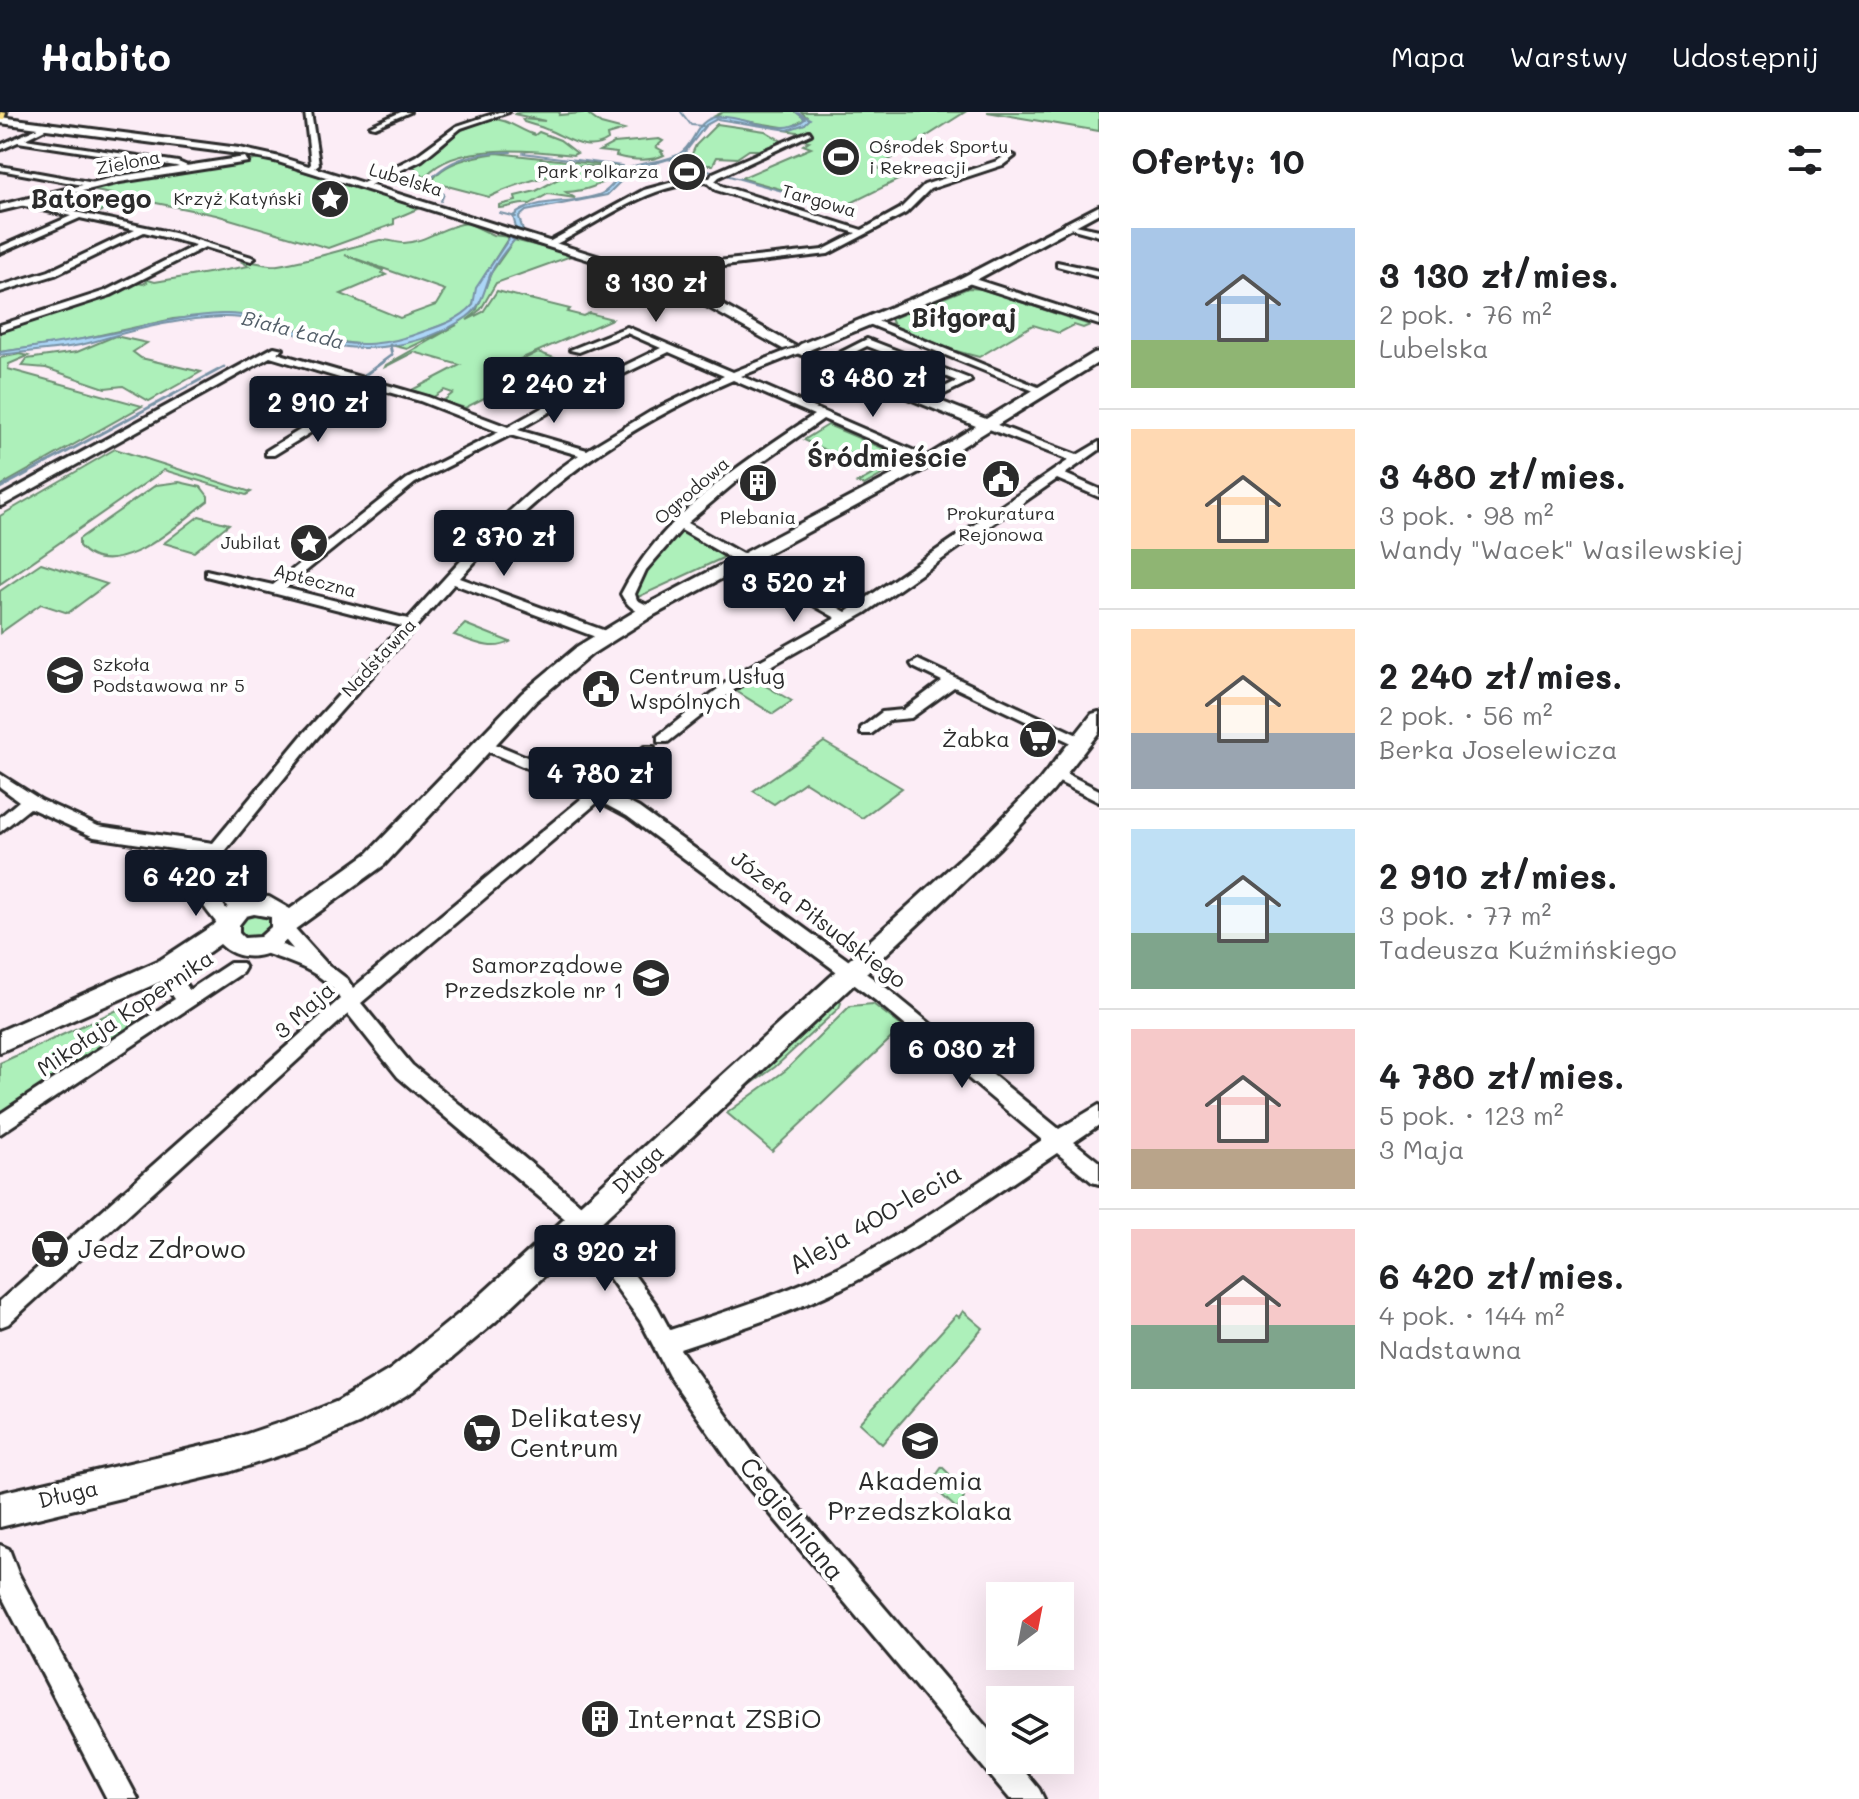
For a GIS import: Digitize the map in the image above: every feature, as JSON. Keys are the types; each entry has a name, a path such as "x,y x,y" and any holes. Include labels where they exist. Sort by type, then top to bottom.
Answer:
{"street":[{"path":"308,112 312,164"},
{"path":"373,126 407,112"},
{"path":"363,185 419,158 459,127 506,112"},
{"name":"Lubelska","path":"0,115 18,121 263,156 297,165 312,164 363,185 655,279 827,362 1076,459"},
{"path":"0,148 49,125"},
{"name":"Targowa","path":"809,133 711,180 719,188 863,233"},
{"path":"16,140 180,164 188,168"},
{"name":"Zielona","path":"0,208 94,185 263,156"},
{"path":"863,233 903,211 927,187 1000,163 1011,156"},
{"path":"0,168 94,185"},
{"path":"551,243 651,188 681,179 711,180"},
{"path":"23,203 143,229 251,258"},
{"name":"Nadstawna","path":"232,942 203,886 205,872 216,854 322,720 451,579 535,495 588,454 660,410 797,347 968,280 1099,209"},
{"path":"0,250 77,216"},
{"path":"1069,225 1099,233"},
{"path":"0,289 52,273 143,229"},
{"name":"Targowa","path":"655,279 707,265 825,252 863,233"},
{"path":"0,328 108,293 205,244"},
{"path":"1060,264 1099,274"},
{"path":"968,280 1099,322"},
{"path":"867,320 1043,391"},
{"path":"575,350 627,330 929,461"},
{"path":"827,362 867,342 966,381 926,400"},
{"path":"0,502 283,346"},
{"path":"276,589 411,481 572,395 670,348"},
{"path":"269,354 588,454"},
{"path":"265,946 277,938 281,920 336,888 376,859 539,687 606,636 929,461 1099,356"},
{"path":"270,453 349,405 349,401 327,393 351,378"},
{"name":"Ogrodowa","path":"648,611 632,602 629,591 649,554 754,460 821,415"},
{"path":"663,739 743,676 860,610 1099,445"},
{"path":"1055,474 1099,493"},
{"path":"680,524 844,617"},
{"name":"Apteczna","path":"211,573 411,624"},
{"path":"451,579 606,636"},
{"path":"918,664 980,691 1081,742"},
{"path":"866,731 887,715 906,715 952,681"},
{"name":"Długa","path":"0,1510 263,1447 349,1412 402,1380 436,1355 992,842 1057,774 1099,718"},
{"name":"Józefa Piłsudskiego","path":"483,744 597,791 633,812 850,971 1099,1175"},
{"name":"3 Maja","path":"0,1316 351,1000 597,791 649,751"},
{"path":"1057,774 1099,797"},
{"path":"0,779 30,800 104,834 216,854 216,878 222,892 236,904 247,907 258,904 281,920"},
{"path":"0,826 30,800"},
{"path":"0,1042 176,966 226,948 232,942 247,907"},
{"name":"Cegielniana","path":"281,920 320,968 341,984 360,1018 405,1071 550,1190 582,1221 649,1314 683,1378 794,1525 1029,1799"},
{"path":"232,942 265,946 320,968"},
{"name":"Mikołaja Kopernika","path":"0,1125 187,1001 232,942"},
{"path":"176,966 172,982 187,1001"},
{"name":"Aleja 400-lecia","path":"665,1343 783,1303 835,1280 923,1229 1099,1114"},
{"path":"0,1558 7,1579 123,1799"}],"green space":[{"path":"560,112 559,115 593,112 589,115 601,124 624,130 607,135 608,140 600,144 585,145 524,122 522,119 545,121 514,114"},
{"path":"723,112 796,112 805,119 789,128 715,116"},
{"name":"Ośrodek Sportu i Rekreacji","path":"801,112 965,112 877,168 904,177 843,207 741,178 811,148 803,145 809,141 802,140 811,134 784,130 805,124 807,117"},
{"path":"987,112 1099,112 1099,131"},
{"path":"489,119 502,120 535,135 539,132 560,140 577,153 497,151 456,157 426,176 427,187 412,186 426,179 412,165 443,146 457,132"},
{"path":"717,124 765,131 782,141 760,150 749,150 737,158 717,157 713,165 702,165 699,160 680,159 691,156 696,145"},
{"path":"663,141 656,147 664,155 653,159 628,159 616,156 617,153 599,151 614,143"},
{"path":"497,153 621,167 577,166 577,169 589,172 608,170 615,172 615,176 592,187 566,192 575,198 548,194 530,204 503,208 499,205 516,201 515,196 536,191 560,178 536,180 489,197 432,182 451,165"},
{"path":"261,159 422,207 394,219 394,224 328,248 216,215 91,190 79,193 123,202 97,213 38,203 101,219 33,203 106,185"},
{"path":"468,223 493,235 509,237 483,278 473,305 450,322 395,343 362,345 330,340 273,321 225,314 173,319 64,343 0,352 0,329 97,301 137,283 143,284 147,282 145,279 155,282 249,266 242,262 246,261 278,265 380,240 412,242","holes":["345,255 445,290 436,305 400,318 341,294 386,275 382,273 383,270"]},
{"path":"514,240 574,255 496,283 481,309 467,320 483,312 497,291 570,309 567,312 583,316 589,313 612,319 504,366 506,368 538,352 554,358 523,374 527,376 465,408 443,401 453,393 444,390 432,398 412,390 460,365 414,352 386,365 457,325 407,349 395,346 461,321 477,309 491,273"},
{"path":"968,288 982,289 1090,325 1083,328 1074,325 1059,333 1033,325 979,357 888,324 893,323 891,319"},
{"path":"115,336 147,343 133,352 141,358 201,372 149,401 123,386 105,388 46,368 22,366 27,359 77,352"},
{"path":"20,354 28,356 9,364 8,369 142,406 0,486 0,358"},
{"path":"828,425 908,460 864,485 857,483 888,466 857,452 840,457 804,440"},
{"path":"115,449 251,492 246,495 164,470 0,584 0,516"},
{"path":"179,482 201,487 208,501 164,536 128,556 110,559 93,557 79,546 79,539 156,485"},
{"path":"199,516 229,524 194,552 164,543"},
{"path":"687,531 727,556 636,598 634,593 655,555 677,534"},
{"path":"41,563 107,584 68,613 41,604 0,633 0,591"},
{"path":"465,624 510,642 489,646 454,635"},
{"path":"755,680 792,701 773,714 736,691"},
{"path":"824,742 902,788 862,818 805,782 774,804 753,791"},
{"path":"251,915 270,919 272,926 262,937 246,937 239,932 242,920"},
{"path":"838,1001 841,1003 839,1008 775,1067 740,1092"},
{"path":"873,1004 903,1027 772,1151 727,1113 786,1070 850,1006"},
{"path":"126,1006 138,1028 40,1093 28,1095 0,1113 0,1063"},
{"path":"963,1311 983,1328 882,1444 859,1423 956,1315 959,1317"},
{"path":"942,1467 963,1487 964,1498 957,1509 930,1484"}],"water":[{"name":"Biała Łada","path":"796,112 810,119 788,130 717,119 706,125 683,155 632,170 607,195 526,211 519,217 523,231 496,263 476,308 450,327 414,341 394,346 355,348 316,341 259,322 222,317 158,325 73,346 0,355 0,352 90,338 178,319 223,314 260,318 346,343 372,344 412,336 451,321 473,305 476,288 516,228 513,216 522,210 544,203 579,200 601,194 627,169 666,159 685,150 709,119 727,117 785,127 805,119"}],"waterway":[{"path":"681,112 691,125 703,126"},
{"path":"441,201 444,194 426,185 444,168 475,155 511,152"},
{"path":"523,153 622,166"},
{"path":"668,159 715,172"},
{"path":"726,175 842,208"},
{"path":"500,213 516,217"},
{"path":"512,239 526,241"},
{"path":"362,377 392,355 390,345"},
{"path":"0,488 224,367"}],"place":[{"name":"Ośrodek Sportu i Rekreacji","path":"841,157"},
{"name":"Park rolkarza","path":"687,172"},
{"name":"Krzyż Katyński","path":"330,199"},
{"name":"Prokuratura Rejonowa","path":"1001,479"},
{"name":"Plebania","path":"758,483"},
{"name":"Jubilat","path":"309,543"},
{"name":"Szkoła Podstawowa nr 5","path":"65,675"},
{"name":"Centrum Usług Wspólnych","path":"601,689"},
{"name":"Żabka","path":"1038,739"},
{"name":"Samorządowe Przedszkole nr 1","path":"651,978"},
{"name":"Jedz Zdrowo","path":"50,1249"},
{"name":"Delikatesy Centrum","path":"482,1433"},
{"name":"Akademia Przedszkolaka","path":"920,1441"},
{"name":"Internat ZSBiO","path":"600,1719"}],"district":[{"name":"Batorego","path":"91,199"},
{"name":"Biłgoraj","path":"964,318"},
{"name":"Śródmieście","path":"887,458"}]}
